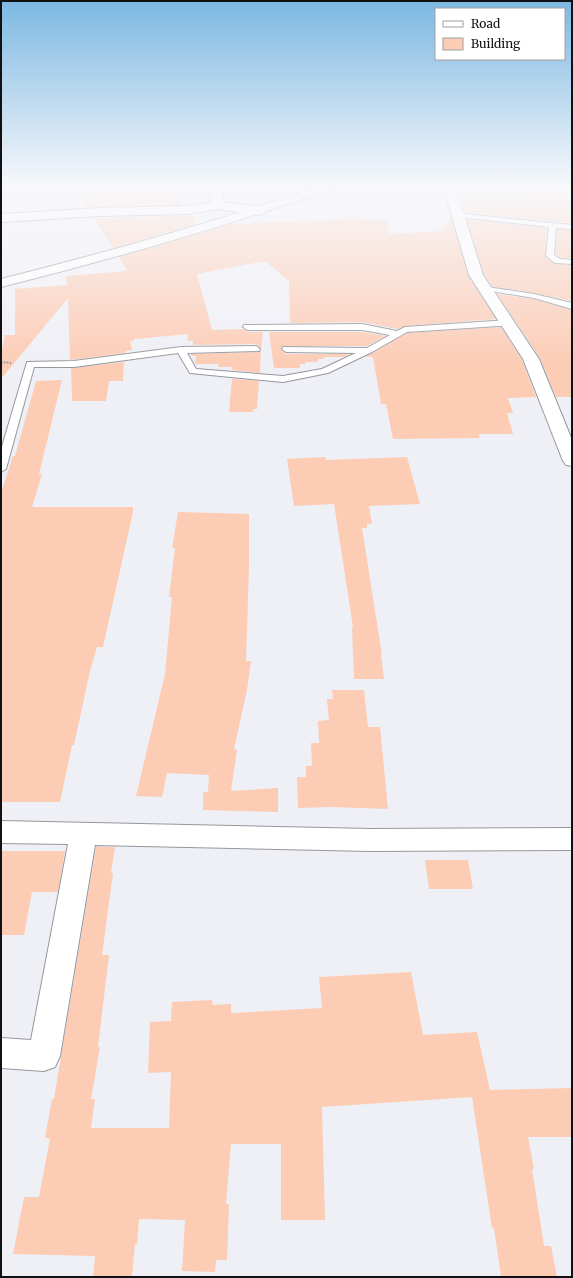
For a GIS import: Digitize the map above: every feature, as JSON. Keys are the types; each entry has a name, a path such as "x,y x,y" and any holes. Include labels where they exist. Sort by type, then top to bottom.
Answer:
{"street":[{"path":"1,283 82,263 138,247"},
{"path":"467,247 476,275 509,323 531,359 572,461"},
{"path":"1,832 371,840 572,839"},
{"path":"1,1053 44,1056 83,834"}],"lane":[{"path":"551,247 550,256 558,260 572,262"},
{"path":"484,288 534,296 572,306"},
{"path":"181,350 193,371 282,379 325,371 369,350 405,330 509,323"},
{"path":"247,327 362,327 398,334"},
{"path":"1,469 30,364 74,364 181,350 256,349"},
{"path":"286,349 369,350"}],"building":[{"path":"154,247 460,247 468,275 496,319 405,326 397,329 362,322 290,323 289,281 265,261 197,274 212,330 244,329 247,332 263,332 261,349 256,344 193,345 193,341 187,341 188,334 134,339 134,341 130,341 132,350 125,351 125,353 70,360 68,298 1,379 1,354 5,335 15,335 15,289 67,285 66,276 127,271 119,257"},
{"path":"475,247 546,247 545,257 555,264 572,265 572,301 492,286 484,274"},
{"path":"556,247 572,247 572,258 561,258 556,254"},
{"path":"497,294 534,299 572,310 572,397 556,397 540,358"},
{"path":"501,327 522,360 536,397 508,398 513,413 507,413 513,434 479,434 480,438 393,439 386,404 381,404 373,357 365,357 407,333"},
{"path":"269,332 362,332 386,336 367,346 283,346 281,349 286,354 349,354 344,357 323,357 324,359 318,359 318,362 305,362 305,364 300,364 300,368 274,368"},
{"path":"261,350 260,373 232,370 233,367 218,367 219,364 195,364 196,356 191,356 191,354 259,352"},
{"path":"124,362 123,381 109,381 106,401 72,401 71,368"},
{"path":"232,379 259,381 257,409 253,409 253,412 229,412"},
{"path":"62,380 39,474 42,474 32,507 133,507 133,512 103,647 97,647 90,671 60,802 1,802 1,493 13,456 15,456 36,381"},
{"path":"325,457 326,460 407,457 420,504 369,506 372,524 367,524 367,528 362,528 382,655 384,679 354,679 353,627 334,504 294,506 287,459"},
{"path":"178,512 249,514 246,661 251,661 247,690 234,749 237,750 231,791 278,788 278,812 203,810 203,792 208,792 209,775 167,773 162,797 136,796 165,674 172,597 169,597 175,548 172,548"},
{"path":"332,690 364,690 368,727 380,727 388,809 331,807 298,808 297,777 306,777 306,766 312,766 311,743 319,743 318,721 329,720 327,699 333,699"},
{"path":"96,847 115,847 102,955 109,955 98,1047 100,1047 91,1099 95,1099 91,1128 169,1128 171,1072 148,1073 150,1022 171,1021 172,1002 212,1000 213,1005 231,1004 231,1013 322,1008 319,977 411,972 423,1035 477,1032 490,1090 572,1088 572,1137 528,1137 534,1169 532,1169 544,1246 551,1246 557,1277 501,1277 472,1097 322,1107 325,1220 281,1220 281,1144 231,1144 226,1204 229,1204 227,1260 216,1260 215,1272 182,1271 185,1220 139,1219 132,1277 93,1277 95,1256 13,1254 24,1197 39,1197 50,1138 45,1138 52,1099 54,1099"},
{"path":"1,851 65,851 58,892 32,892 24,935 1,935"},
{"path":"425,860 468,860 473,889 429,889"}]}
